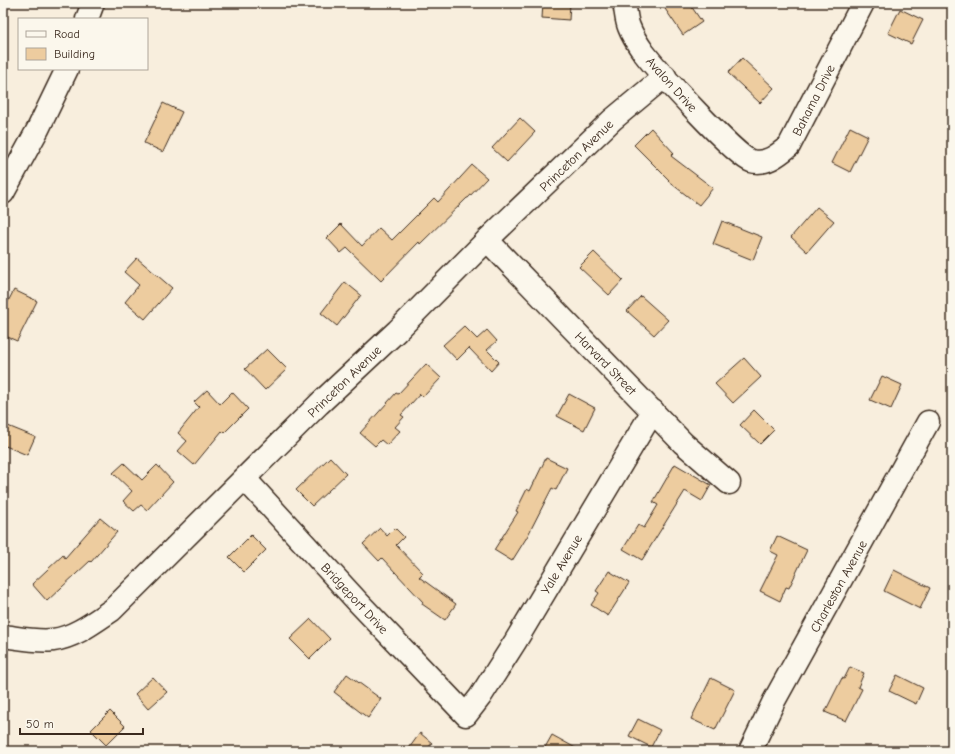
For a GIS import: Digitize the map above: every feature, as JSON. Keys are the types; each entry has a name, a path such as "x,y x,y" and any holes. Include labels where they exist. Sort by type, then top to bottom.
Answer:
{"street":[{"path":"87,18 93,3"},
{"name":"Avalon Drive","path":"624,3 629,27 644,53 714,129 739,153"},
{"name":"Bahama Drive","path":"739,153 750,160 765,161 777,156 789,146 863,3"},
{"path":"3,193 38,129 67,70"},
{"name":"Princeton Avenue","path":"3,636 24,639 53,640 66,637 82,630 112,610 319,404 397,331 487,240 612,120 665,76"},
{"name":"Harvard Street","path":"487,240 683,443 728,483"},
{"name":"Yale Avenue","path":"466,715 480,697 515,642 653,411"},
{"name":"Charleston Avenue","path":"750,751 774,701 928,422"},
{"name":"Bridgeport Drive","path":"245,479 358,602 466,715"}],"building":[{"path":"543,3 570,3 569,20 542,18"},
{"path":"661,3 689,3 702,22 683,35"},
{"path":"900,9 923,20 911,44 888,33"},
{"path":"742,58 774,88 760,103 728,73"},
{"path":"163,103 182,112 163,152 144,143"},
{"path":"520,118 535,132 507,162 492,148"},
{"path":"850,127 868,136 850,172 832,163"},
{"path":"651,128 674,153 671,156 713,188 699,205 668,181 669,180 634,145"},
{"path":"472,165 487,178 420,244 419,242 381,281 347,248 341,253 327,238 341,224 362,246 379,228 392,240 434,198 438,202"},
{"path":"817,207 834,221 807,252 791,237"},
{"path":"722,221 762,237 753,260 713,244"},
{"path":"594,252 623,280 609,295 579,267"},
{"path":"137,258 172,288 145,319 125,302 139,285 124,272"},
{"path":"345,282 361,295 337,326 321,313"},
{"path":"14,290 37,301 17,341 3,335 3,311"},
{"path":"641,296 668,320 654,335 627,311"},
{"path":"464,326 477,339 487,330 497,341 487,350 499,362 491,371 469,348 457,360 443,345"},
{"path":"267,349 287,369 265,390 245,369"},
{"path":"744,358 761,377 733,403 715,384"},
{"path":"426,364 441,378 423,397 420,394 401,415 404,417 395,427 400,431 387,445 381,440 375,446 360,433 396,393 398,394"},
{"path":"882,376 902,385 891,409 870,400"},
{"path":"207,390 220,404 232,392 248,409 224,433 222,431 194,465 178,451 187,441 178,433 199,407 194,402"},
{"path":"569,394 595,408 584,430 557,416"},
{"path":"754,410 774,430 760,444 740,425"},
{"path":"3,424 35,437 27,455 3,445"},
{"path":"330,457 346,474 312,506 296,490"},
{"path":"546,458 567,468 556,490 552,488 527,537 512,561 494,550 518,512 516,511 527,489 530,491"},
{"path":"124,463 142,480 157,465 173,482 147,510 141,505 134,511 123,501 132,491 113,473"},
{"path":"675,464 711,485 702,501 685,491 642,560 623,549 638,525 644,528 658,505 653,502"},
{"path":"100,518 117,532 91,562 90,561 47,601 32,584 63,555 65,558"},
{"path":"380,528 387,536 395,528 404,537 396,545 423,573 419,577 456,604 445,620 422,604 423,602 382,558 379,561 363,544"},
{"path":"251,535 266,550 244,572 229,557"},
{"path":"777,536 807,550 789,588 786,587 780,601 760,591 778,555 770,551"},
{"path":"894,570 930,588 920,609 884,591"},
{"path":"609,571 629,583 608,616 591,605 599,593 596,591"},
{"path":"311,619 330,639 310,659 290,639"},
{"path":"850,667 864,673 858,687 862,689 846,721 825,712 842,678 844,679"},
{"path":"347,674 381,699 368,718 334,692"},
{"path":"897,675 923,688 916,704 889,691"},
{"path":"153,677 167,692 148,709 135,694"},
{"path":"711,678 735,690 715,730 691,719"},
{"path":"110,711 125,726 106,745 91,730"},
{"path":"638,719 660,730 651,747 629,736"},
{"path":"420,733 432,743 426,751 407,751"},
{"path":"552,735 581,751 543,751"}]}
